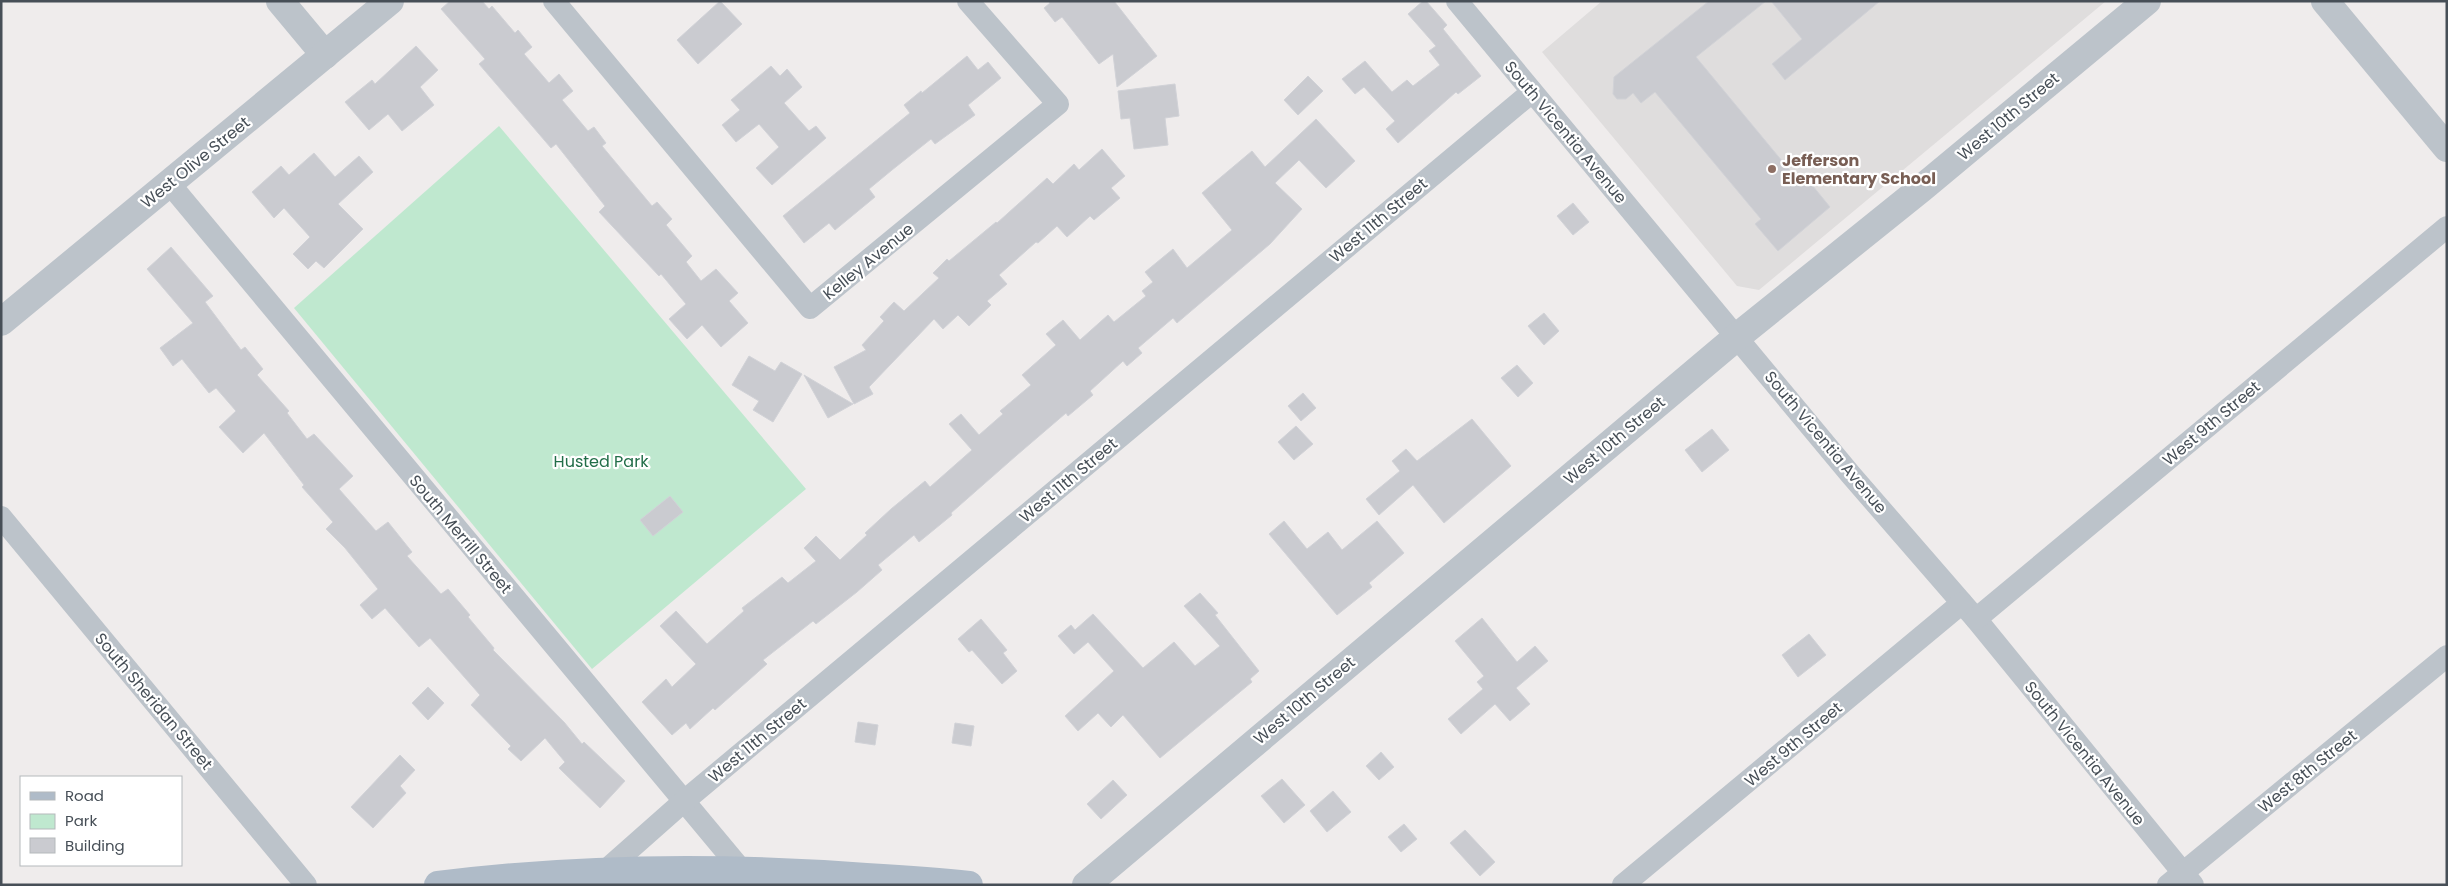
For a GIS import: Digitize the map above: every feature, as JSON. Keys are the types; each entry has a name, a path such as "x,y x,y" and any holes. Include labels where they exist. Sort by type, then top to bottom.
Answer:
{"main road":[{"path":"438,885 605,871 969,885"}],"street":[{"path":"280,1 325,55"},
{"name":"West Olive Street","path":"1,322 390,1"},
{"name":"Kelley Avenue","path":"554,1 810,308 1058,104 968,1"},
{"name":"South Vicentia Avenue","path":"1457,1 1738,336 1851,475 1969,611 2181,881"},
{"name":"West 10th Street","path":"1086,885 1738,336 1922,188 2148,1"},
{"path":"2325,1 2447,148"},
{"name":"West 11th Street","path":"605,871 683,802 1532,92"},
{"name":"South Merrill Street","path":"169,183 683,802 748,877"},
{"name":"West 9th Street","path":"1623,885 1969,611 2447,227"},
{"name":"South Sheridan Street","path":"1,517 306,885"},
{"name":"West 8th Street","path":"2181,881 2447,656"}],"shaded area":[{"name":"Jefferson Elementary School","path":"1602,1 2106,1 1759,290 1737,286 1542,52"}],"green space":[{"name":"Husted Park","path":"499,126 806,489 592,669 294,308"}],"building":[{"path":"450,1 482,1 489,9 492,6 515,33 518,30 532,47 524,54 549,83 559,74 573,91 562,100 588,131 594,127 606,143 602,146 652,206 657,202 672,219 666,225 692,256 686,262 701,281 716,269 738,293 729,301 748,323 721,347 702,325 687,339 669,319 686,304 661,274 659,276 599,212 605,206 556,144 551,148 479,64 485,59 441,9"},
{"path":"720,1 742,24 698,64 677,40"},
{"path":"1048,1 1114,1 1157,56 1117,87 1113,54 1099,64 1062,17 1055,22 1044,8 1050,3"},
{"path":"1423,1 1426,1 1447,25 1443,29 1481,76 1458,94 1456,92 1398,143 1386,129 1395,121 1364,87 1355,94 1342,79 1365,61 1392,92 1407,80 1413,86 1440,65 1429,51 1436,46 1408,14"},
{"path":"1709,1 1766,1 1696,57 1802,185 1808,180 1830,207 1778,251 1755,224 1761,219 1655,92 1641,103 1633,93 1626,99 1617,99 1613,94 1614,77"},
{"path":"1771,1 1880,1 1785,80 1772,64 1802,39"},
{"path":"416,46 438,70 420,87 434,105 402,131 388,114 369,130 345,102 372,80 375,84"},
{"path":"967,56 978,70 988,62 1001,78 968,105 975,115 935,144 931,139 892,170 869,189 875,197 835,230 829,223 804,243 783,216 910,113 904,105 921,91 922,93"},
{"path":"771,66 780,76 787,69 802,87 784,103 809,131 816,126 826,138 772,185 756,168 779,147 759,124 736,142 722,125 740,110 731,100"},
{"path":"1308,76 1323,91 1298,115 1284,100"},
{"path":"1175,84 1179,116 1165,118 1168,145 1134,149 1130,118 1121,119 1118,91"},
{"path":"1316,119 1355,161 1326,188 1299,160 1275,183 1302,209 1270,244 1177,323 1173,318 1138,348 1142,353 1127,366 1123,361 1090,391 1093,395 1068,416 1066,413 951,513 952,515 919,542 914,535 878,565 882,570 857,592 816,624 813,621 763,660 767,664 715,710 713,708 690,729 686,723 672,735 642,702 666,679 672,687 696,664 660,626 676,611 707,644 744,611 742,608 782,577 788,583 816,561 804,548 816,536 840,560 891,509 925,481 930,487 972,450 949,424 961,414 979,435 1003,414 1000,411 1031,385 1022,375 1056,345 1046,334 1063,320 1080,340 1108,315 1114,322 1146,296 1142,291 1153,282 1145,272 1173,249 1187,268 1232,230 1202,193 1252,151 1265,167"},
{"path":"1102,149 1125,176 1111,188 1120,198 1094,220 1090,216 1067,237 1057,226 1038,243 1036,242 999,275 1007,284 987,301 991,305 969,326 958,315 943,329 934,319 869,387 873,394 854,404 834,367 866,350 862,345 884,321 880,317 894,302 904,311 939,278 933,273 947,259 949,261 997,223 1047,178 1053,184 1074,164 1079,170"},
{"path":"314,153 335,177 359,156 373,172 338,204 363,229 324,268 316,261 308,269 293,254 310,237 284,208 274,218 252,192 281,166 289,175"},
{"path":"1573,203 1589,222 1573,235 1557,216"},
{"path":"171,247 213,296 205,302 241,350 245,347 263,369 257,375 289,411 287,413 307,439 314,434 353,476 339,489 376,531 388,522 412,552 407,556 441,594 448,589 470,615 468,617 494,648 493,650 564,722 582,744 584,742 625,781 600,808 559,768 565,762 545,738 521,761 508,749 511,746 471,705 480,695 430,638 419,647 385,608 372,619 360,605 378,589 345,548 326,529 333,522 302,487 304,485 264,433 243,453 219,427 236,411 216,388 209,393 182,359 173,366 160,348 193,323 147,269"},
{"path":"1544,313 1559,331 1544,345 1528,326"},
{"path":"749,356 775,371 781,362 802,374 773,422 753,410 759,401 732,385"},
{"path":"1517,365 1533,383 1518,397 1501,378"},
{"path":"804,375 853,404 828,418"},
{"path":"1303,393 1316,408 1301,421 1288,406"},
{"path":"1472,419 1511,466 1444,523 1413,485 1379,515 1366,499 1400,471 1392,461 1406,449 1417,461"},
{"path":"1296,426 1313,444 1294,460 1278,442"},
{"path":"1712,429 1729,450 1702,472 1685,450"},
{"path":"670,496 683,512 653,536 640,520"},
{"path":"1284,521 1307,549 1328,532 1342,550 1377,521 1404,553 1369,583 1372,587 1337,615 1269,534"},
{"path":"1200,593 1218,613 1215,615 1259,671 1250,679 1252,682 1160,758 1123,715 1111,727 1098,713 1078,731 1065,716 1114,671 1088,642 1074,654 1058,636 1071,625 1075,630 1093,614 1143,668 1174,642 1195,666 1220,646 1184,606"},
{"path":"1482,618 1517,662 1535,646 1548,661 1516,688 1530,704 1510,721 1495,704 1461,734 1448,719 1483,689 1477,682 1484,676 1455,641"},
{"path":"981,619 1007,650 1003,653 1017,671 1002,684 972,650 969,652 958,639"},
{"path":"1809,634 1826,655 1798,677 1782,655"},
{"path":"428,687 444,703 428,720 412,703"},
{"path":"858,722 878,725 875,745 855,742"},
{"path":"955,723 974,726 971,746 952,743"},
{"path":"1381,752 1394,767 1379,780 1366,766"},
{"path":"400,755 415,770 400,786 406,793 373,828 351,807"},
{"path":"1282,779 1305,805 1284,823 1261,796"},
{"path":"1113,780 1127,795 1101,819 1087,804"},
{"path":"1333,791 1351,812 1327,832 1310,811"},
{"path":"1404,824 1417,839 1401,852 1388,837"},
{"path":"1465,830 1495,862 1480,876 1450,843"}],"place":[{"name":"Jefferson Elementary School","path":"1772,169"}]}
